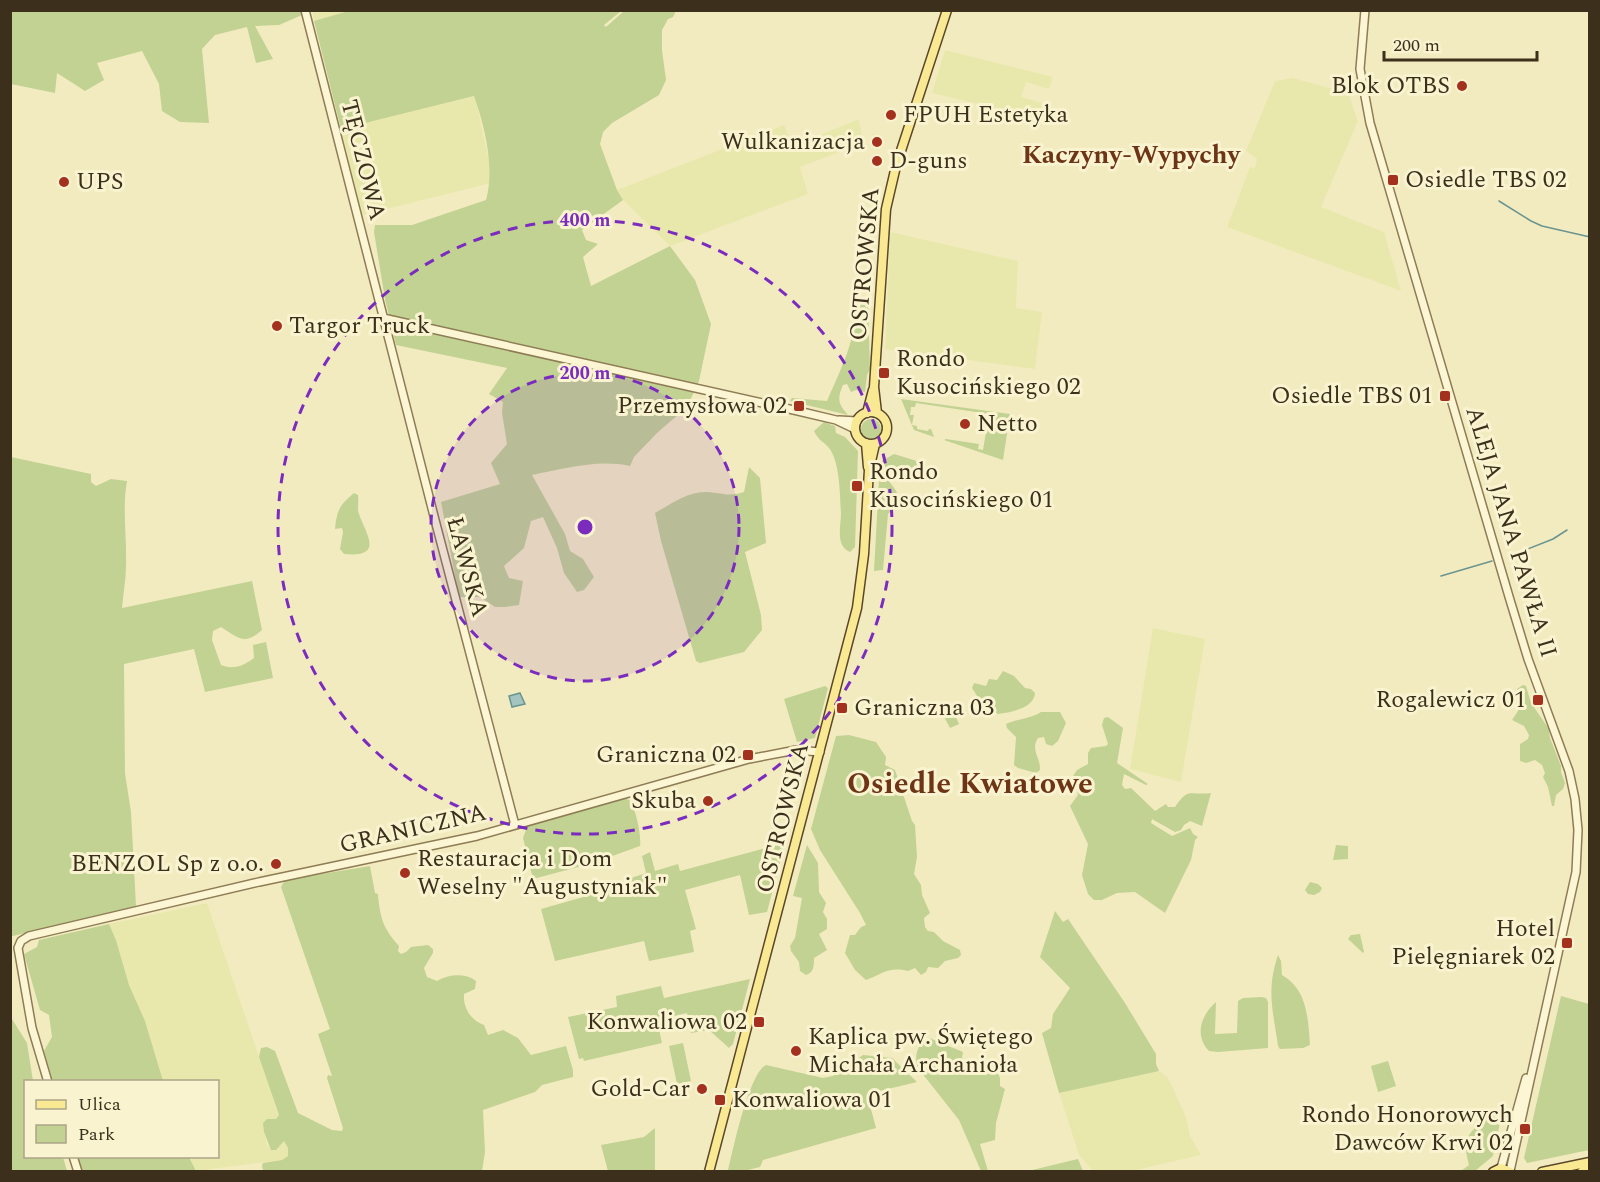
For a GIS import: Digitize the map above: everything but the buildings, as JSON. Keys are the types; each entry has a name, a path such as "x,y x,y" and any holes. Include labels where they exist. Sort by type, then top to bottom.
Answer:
{"main road":[{"name":"OSTROWSKA","path":"872,413 886,209 898,159 947,10"},
{"path":"872,413 885,420 887,430 884,438 870,444 861,440 856,425 861,416 872,413"},
{"name":"OSTROWSKA","path":"709,1172 857,608 864,554 870,444"},
{"path":"1542,1172 1590,1162"},
{"path":"1582,1172 1590,1170"}],"street":[{"name":"TĘCZOWA","path":"305,10 383,318"},
{"name":"ALEJA JANA PAWŁA II","path":"1365,10 1360,69 1370,123 1510,600 1528,659 1569,771 1575,799 1578,830 1576,872 1532,1065 1503,1171"},
{"path":"383,318 856,425"},
{"name":"ŁAWSKA","path":"383,318 515,825"},
{"name":"GRANICZNA","path":"47,1080 32,1028 18,948 21,941 29,936 259,882 477,836 749,759 796,750 820,752"}],"shaded area":[{"path":"312,10 352,11 314,21"},
{"path":"945,50 1053,77 1049,89 1026,82 1021,97 1049,105 1045,120 932,93"},
{"path":"1293,78 1348,93 1358,121 1321,207 1384,232 1401,291 1227,227 1250,167 1255,168 1257,159 1246,151 1275,81"},
{"path":"475,96 489,161 491,183 362,215 341,129"},
{"path":"859,119 863,143 800,167 808,194 670,246 623,200 617,190 784,125 793,146"},
{"path":"890,232 1018,261 1016,308 1042,312 1035,369 885,349"},
{"path":"1153,628 1205,639 1181,782 1130,769"},
{"path":"207,903 279,1116 264,1132 267,1144 271,1150 281,1145 284,1140 288,1148 288,1156 282,1160 196,1171 190,1158 219,1158 219,1080 163,1080 145,1021 129,985 109,924"},
{"path":"1159,1071 1167,1077 1171,1084 1186,1117 1190,1136 1201,1155 1132,1171 1093,1171 1079,1155 1059,1093"}],"green space":[{"path":"11,10 301,10 302,15 279,25 255,26 273,59 256,63 247,27 215,35 202,49 209,123 180,122 162,111 159,84 142,51 97,63 104,80 85,91 57,73 55,93 11,84"},
{"path":"352,10 621,11 604,25 606,27 624,11 676,11 662,30 666,80 659,95 612,123 603,132 600,144 623,200 582,230 586,240 598,244 583,257 591,286 670,246 695,280 711,324 699,381 687,407 657,433 634,457 630,466 593,464 532,475 565,534 570,551 583,559 594,577 584,590 577,592 564,573 557,548 543,517 531,521 524,548 504,566 509,578 523,581 519,605 495,607 480,597 459,597 441,502 500,484 491,463 507,444 502,413 503,402 489,394 507,368 396,345 385,299 374,232 375,225 412,225 486,200 489,188 488,148 474,96 341,129 314,21"},
{"path":"1428,176 1449,184 1427,190"},
{"path":"863,299 868,299 870,369 865,392 856,390 851,392 847,384 843,385 840,401 848,415 790,401 792,398 827,401 848,351"},
{"path":"901,399 1010,414 1003,460 944,440 979,444 978,449 983,450 989,414 916,403 915,407 911,407 910,415 914,415 912,425 917,426 917,429 928,431 931,429 934,437 914,430"},
{"path":"871,419 878,422 881,429 878,436 871,439 864,436 861,429 864,422"},
{"path":"824,422 835,426 836,433 845,437 858,451 855,547 850,552 845,549 841,541 840,489 833,454 814,431"},
{"path":"894,454 920,462 922,467 908,471 897,479 890,478 889,481 899,498 888,514 883,570 874,571 880,462"},
{"path":"11,457 91,474 91,482 96,486 111,479 127,481 126,571 122,608 252,581 262,630 251,638 241,639 221,627 213,631 212,640 221,665 230,667 242,665 254,658 253,645 266,642 273,678 205,692 194,649 124,664 125,773 131,812 136,906 13,936 10,936"},
{"path":"749,467 760,478 766,543 745,552 761,615 762,630 744,652 700,663 696,661 655,513 680,499 700,492 729,494 744,492"},
{"path":"354,493 358,495 358,512 370,543 365,552 344,554 340,549 342,528 335,529 336,522 340,508"},
{"path":"1003,671 1014,676 1025,688 1035,693 1027,706 998,714 981,702 972,688 974,683 986,686 989,679 997,680"},
{"path":"1523,685 1526,686 1531,703 1549,729 1550,738 1561,766 1565,783 1563,789 1556,795 1554,806 1552,806 1548,787 1543,777 1545,773 1542,765 1535,760 1526,763 1520,761 1520,744 1528,739 1529,735 1524,726 1512,720 1518,711 1517,689"},
{"path":"825,686 828,688 815,738 797,742 784,699"},
{"path":"941,711 954,713 959,724 950,728"},
{"path":"1041,712 1060,712 1066,723 1058,741 1052,746 1046,744 1044,737 1038,738 1035,750 1040,770 1036,773 1014,765 1016,737 1006,724"},
{"path":"1108,717 1123,728 1117,763 1148,784 1124,774 1122,785 1125,789 1131,788 1155,811 1166,804 1168,807 1175,807 1183,796 1190,793 1211,793 1202,826 1190,821 1181,830 1175,832 1152,819 1151,823 1172,836 1190,828 1198,837 1195,840 1191,860 1165,913 1135,892 1117,893 1102,900 1094,900 1088,894 1082,875 1088,844 1070,806 1078,795 1073,776 1077,770 1088,764 1088,753 1091,748 1108,744 1102,725 1104,718"},
{"path":"849,735 876,742 886,757 885,765 895,770 915,825 917,857 914,874 921,885 922,895 930,913 924,918 925,927 943,941 960,950 961,955 958,958 945,961 938,968 928,967 921,975 915,968 908,971 896,969 866,980 855,970 845,953 850,935 855,935 861,927 866,925 820,850 811,829 836,736"},
{"path":"619,799 629,800 634,808 640,846 593,863 533,879 523,838 528,824"},
{"path":"785,843 767,912 749,915 740,875 685,890 696,929 690,931 694,952 649,961 644,941 555,961 541,909 626,885 625,880 646,873 642,856 650,852 655,871 678,864 680,871"},
{"path":"807,845 818,863 819,892 826,903 823,912 827,919 827,929 819,934 827,950 814,958 814,966 806,975 800,971 799,962 790,946 795,938 802,898 793,896"},
{"path":"1336,845 1348,846 1348,859 1333,860"},
{"path":"370,866 383,922 399,946 398,951 401,954 411,947 428,945 433,949 433,953 424,968 427,977 437,981 452,976 462,976 476,981 475,989 464,994 465,1004 471,1016 484,1025 488,1035 503,1030 518,1038 531,1055 566,1046 573,1077 542,1085 535,1092 483,1110 485,1152 482,1171 256,1172 263,1170 263,1163 282,1160 288,1156 288,1148 284,1141 276,1150 271,1150 264,1132 263,1123 267,1119 276,1119 279,1115 259,1057 261,1048 267,1047 275,1051 298,1113 332,1130 342,1131 343,1128 327,1078 328,1075 332,1076 318,1034 330,1029 281,887 285,880"},
{"path":"1310,882 1322,888 1320,892 1314,895 1308,894 1305,890"},
{"path":"1055,911 1063,922 1068,919 1125,1003 1156,1054 1159,1071 1059,1093 1042,1033 1051,1028 1053,1014 1070,988 1040,957"},
{"path":"109,924 129,985 145,1021 163,1080 53,1080 44,1051 52,1037 49,1015 40,1010 24,954 37,947 39,940"},
{"path":"1360,934 1363,953 1348,939 1351,935"},
{"path":"1278,955 1282,975 1297,989 1305,1006 1310,1045 1303,1048 1280,1049 1278,1046 1271,990"},
{"path":"750,979 733,1044 729,1048 709,1030 691,1033 687,1013 657,1020 662,1043 584,1061 583,1058 579,1059 568,1017 617,1007 616,996 661,986 664,998"},
{"path":"1561,996 1589,1004 1589,1150 1527,1163 1524,1158"},
{"path":"1262,997 1268,1002 1268,1048 1209,1051 1204,1045 1201,1025 1211,1007 1216,1002 1215,1034 1237,1033 1238,1001 1243,998"},
{"path":"11,1011 12,1019 27,1043 33,1080 24,1080 24,1158 63,1158 67,1171 11,1171"},
{"path":"930,1038 963,1052 961,1064 968,1071 982,1074 996,1068 1000,1086 1005,1089 996,1123 995,1140 980,1144 988,1171 981,1171 959,1120 918,1068 916,1057 918,1050 923,1040"},
{"path":"683,1043 691,1081 677,1084 669,1046"},
{"path":"863,1055 892,1058 917,1082 867,1094 876,1128 763,1160 760,1167 744,1171 728,1171 748,1097 760,1071 766,1065 823,1078 833,1076"},
{"path":"1388,1061 1396,1086 1378,1092 1371,1066"},
{"path":"1489,1115 1501,1118 1493,1156 1475,1171 1461,1171 1469,1165 1466,1148 1469,1136"},
{"path":"655,1128 655,1171 608,1171 601,1145 644,1137"},
{"path":"77,1158 190,1158 196,1171 82,1171"},
{"path":"1078,1159 1083,1171 1028,1171"}],"water":[{"path":"520,693 525,704 512,707 509,696"}],"waterway":[{"path":"1499,201 1542,226 1590,237"},
{"path":"1510,556 1553,539 1567,530"},
{"path":"1441,576 1492,561"}],"place":[{"name":"Blok OTBS","path":"1462,86"},
{"name":"FPUH Estetyka","path":"891,115"},
{"name":"Wulkanizacja","path":"877,142"},
{"name":"D-guns","path":"877,161"},
{"name":"Osiedle TBS 02","path":"1393,180"},
{"name":"UPS","path":"64,182"},
{"name":"Targor Truck","path":"277,326"},
{"name":"Rondo Kusocińskiego 02","path":"884,373"},
{"name":"Osiedle TBS 01","path":"1445,396"},
{"name":"Przemysłowa 02","path":"799,406"},
{"name":"Netto","path":"965,424"},
{"name":"Rondo Kusocińskiego 01","path":"857,486"},
{"name":"Rogalewicz 01","path":"1538,700"},
{"name":"Graniczna 03","path":"842,708"},
{"name":"Graniczna 02","path":"748,755"},
{"name":"Skuba","path":"708,801"},
{"name":"BENZOL Sp z o.o.","path":"276,864"},
{"name":"Restauracja i Dom Weselny \"Augustyniak\"","path":"405,873"},
{"name":"Hotel Pielęgniarek 02","path":"1567,943"},
{"name":"Konwaliowa 02","path":"759,1022"},
{"name":"Kaplica pw. Świętego Michała Archanioła","path":"796,1051"},
{"name":"Gold-Car","path":"702,1089"},
{"name":"Konwaliowa 01","path":"720,1100"},
{"name":"Rondo Honorowych Dawców Krwi 02","path":"1525,1129"}],"district":[{"name":"Kaczyny-Wypychy","path":"1131,155"},
{"name":"Osiedle Kwiatowe","path":"970,784"}]}
